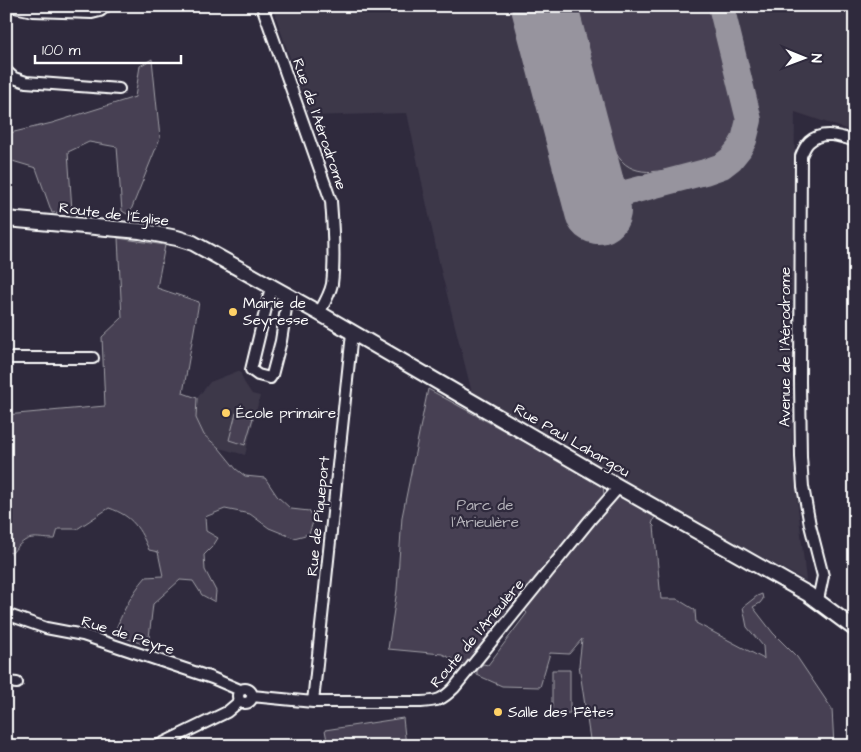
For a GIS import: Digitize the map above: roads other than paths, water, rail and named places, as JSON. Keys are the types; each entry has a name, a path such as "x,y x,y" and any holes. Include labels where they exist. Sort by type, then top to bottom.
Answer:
{"street":[{"path":"10,6 33,11 92,14 106,6"},
{"name":"Rue de l'Aérodrome","path":"262,6 315,152 331,202 333,224 332,285 326,302 319,313"},
{"path":"6,71 14,78 26,82 119,89"},
{"name":"Avenue de l'Aérodrome","path":"813,597 822,585 823,576 803,487 801,457 801,156 809,142 820,136 829,135 855,141"},
{"name":"Route de l'Église","path":"6,219 140,231 177,238 193,243 319,313"},
{"path":"271,287 251,370 258,375 270,378 272,374 281,341 287,302 291,298"},
{"name":"Rue Paul Lahargou","path":"319,313 813,597 855,629"},
{"name":"Rue de Piqueport","path":"313,702 352,333"},
{"path":"6,358 93,358"},
{"name":"Route de l'Arieulère","path":"313,702 420,702 436,701 443,698 454,688 619,487"},
{"name":"Rue de Peyre","path":"6,614 46,628 83,635 212,678 240,690 246,688 252,696"},
{"path":"157,746 228,712 240,701 238,698 240,690"},
{"name":"Rue de Peyre","path":"252,696 313,702"},
{"name":"Rue de Peyre","path":"240,701 248,702 252,696"}],"place":[{"name":"Mairie de Seyresse","path":"233,312"},
{"name":"École primaire","path":"226,413"},
{"name":"Salle des Fêtes","path":"498,712"}],"park label":[{"name":"Parc de l'Arieulère","path":"485,514"}]}
